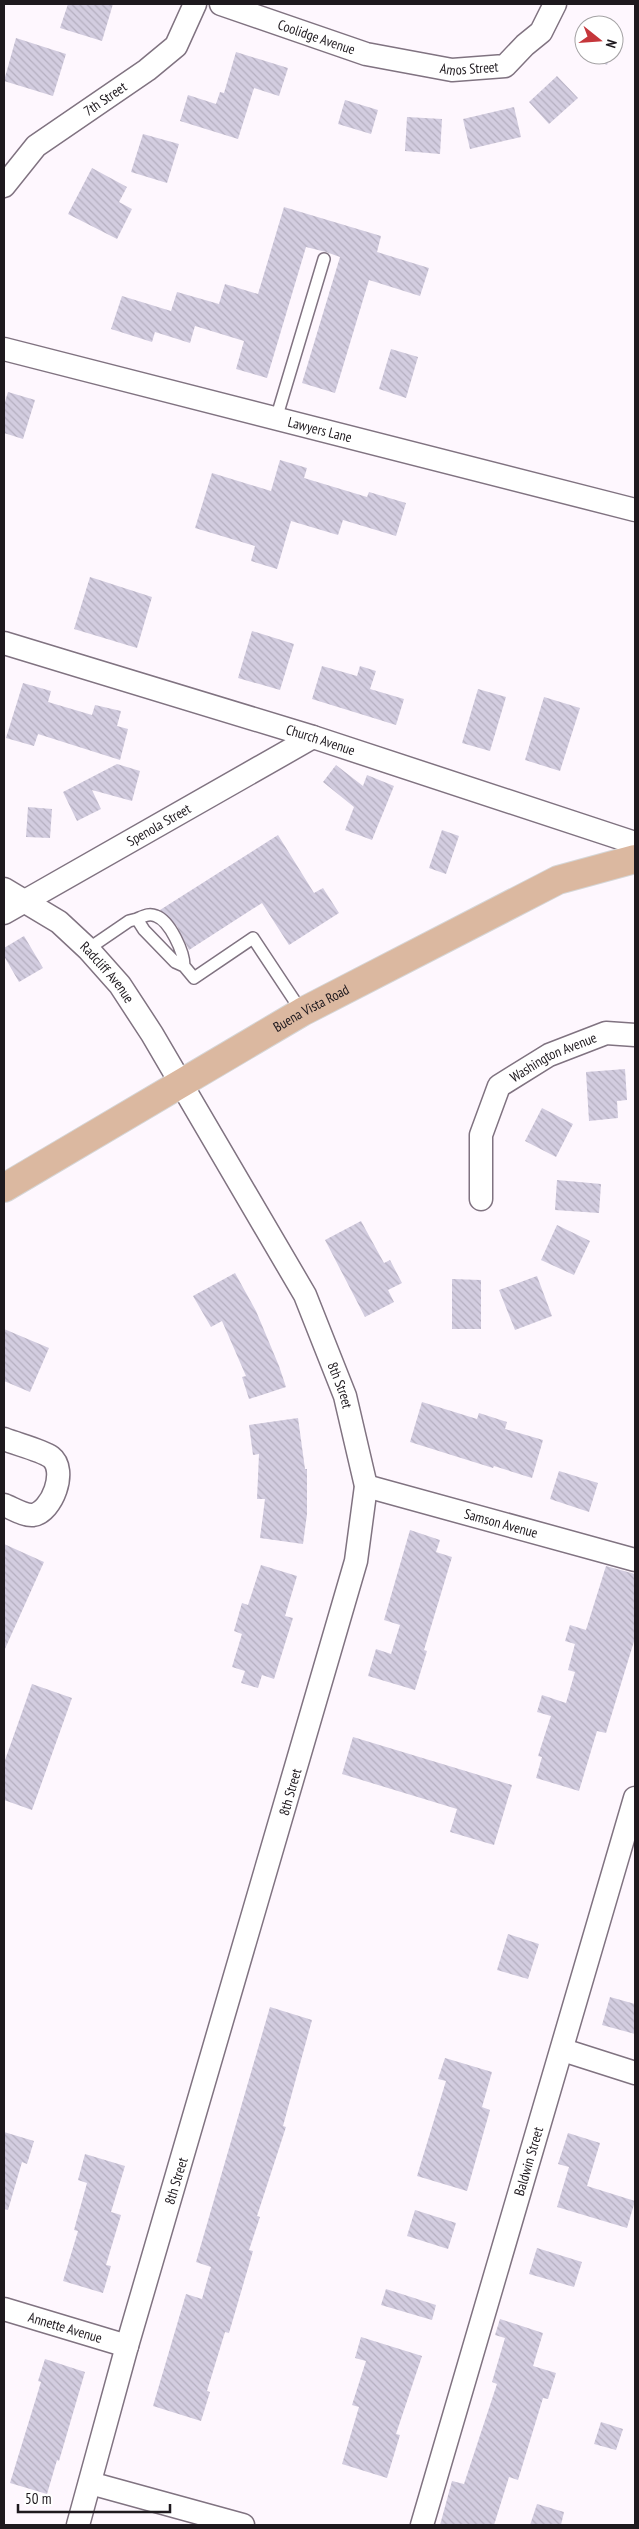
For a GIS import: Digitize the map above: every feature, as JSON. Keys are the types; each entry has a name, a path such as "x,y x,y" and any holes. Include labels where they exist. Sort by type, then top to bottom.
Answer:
{"main road":[{"name":"Buena Vista Road","path":"4,1188 302,1012 558,880 635,859"}],"street":[{"name":"7th Street","path":"4,186 36,146 147,70 176,46 194,4"},
{"name":"Coolidge Avenue","path":"221,4 366,54 413,63"},
{"name":"Amos Street","path":"413,63 452,70 505,66 525,45 541,32 554,4"},
{"name":"Lawyers Lane","path":"4,349 635,510"},
{"name":"Church Avenue","path":"4,642 313,737 635,844"},
{"name":"Spenola Street","path":"4,913 313,737"},
{"name":"Radcliff Avenue","path":"4,889 59,922 88,950 120,986 152,1034 180,1084"},
{"name":"Washington Avenue","path":"481,1199 481,1135 499,1086 549,1055 606,1033 635,1035"},
{"name":"8th Street","path":"78,2525 126,2346 356,1561 366,1486 345,1396 305,1295 180,1084"},
{"path":"4,1439 52,1458 58,1468 59,1478 48,1506 41,1513 31,1515 4,1504"},
{"name":"Samson Avenue","path":"366,1486 635,1560"},
{"name":"Baldwin Street","path":"422,2525 563,2050 635,1798"},
{"path":"563,2050 635,2073"},
{"name":"Annette Avenue","path":"4,2309 126,2346"},
{"path":"90,2483 243,2525"}],"lane":[{"path":"276,419 324,259"},
{"path":"88,950 129,921 148,915 157,916 165,922 184,953 184,966"},
{"path":"137,919 144,930 175,962 184,966 194,978 253,938 302,1012"}],"building":[{"path":"68,4 113,4 102,41 60,28"},
{"path":"16,38 66,54 53,96 4,81"},
{"path":"236,52 288,68 279,96 254,88 238,139 180,121 188,95 216,104 220,92 224,93"},
{"path":"557,76 578,98 549,124 529,102"},
{"path":"345,100 378,110 371,134 338,124"},
{"path":"514,107 521,137 470,149 463,119"},
{"path":"407,117 442,119 440,154 405,151"},
{"path":"143,134 179,144 167,183 131,172"},
{"path":"92,168 127,187 119,202 132,209 117,239 68,214"},
{"path":"284,207 381,236 377,252 429,268 420,296 369,280 335,393 302,383 340,257 326,252 306,247 267,378 236,369 244,341 195,326 190,343 155,332 152,342 111,329 122,296 171,311 177,292 219,304 225,284 258,294"},
{"path":"391,349 418,357 406,398 379,389"},
{"path":"8,392 35,400 23,439 4,433 4,405"},
{"path":"280,460 307,468 304,478 367,497 369,492 406,503 396,536 343,520 338,535 291,521 277,569 251,561 255,546 195,528 212,473 271,491"},
{"path":"90,577 152,597 137,648 74,629"},
{"path":"252,631 294,644 280,690 238,678"},
{"path":"322,666 357,676 360,666 376,671 370,689 404,699 396,725 312,699"},
{"path":"23,683 51,691 48,702 92,715 95,705 121,711 117,726 128,729 120,760 38,734 34,746 6,738"},
{"path":"478,689 506,697 490,751 462,743"},
{"path":"544,697 580,708 560,771 525,760"},
{"path":"117,764 140,771 132,801 92,790 101,809 77,821 63,792"},
{"path":"336,765 363,786 367,775 394,786 372,840 345,830 354,807 323,782"},
{"path":"28,807 52,809 50,838 26,837"},
{"path":"442,830 459,836 446,874 429,868"},
{"path":"278,835 314,893 323,888 339,913 289,945 262,903 189,950 177,926 160,910"},
{"path":"24,936 43,968 19,982 4,956 4,948"},
{"path":"625,1069 627,1100 617,1101 618,1118 589,1121 586,1072"},
{"path":"542,1108 573,1124 556,1157 525,1141"},
{"path":"557,1180 601,1184 599,1213 555,1210"},
{"path":"361,1221 384,1263 390,1260 402,1283 388,1290 394,1302 365,1317 325,1240"},
{"path":"557,1225 590,1241 574,1275 541,1260"},
{"path":"235,1273 256,1311 286,1387 249,1399 242,1377 246,1376 222,1321 211,1327 193,1296"},
{"path":"537,1276 552,1316 515,1330 499,1290"},
{"path":"452,1279 481,1280 481,1329 452,1329"},
{"path":"4,1329 49,1348 30,1392 4,1381"},
{"path":"422,1402 477,1419 479,1413 507,1422 505,1429 543,1440 532,1478 410,1442"},
{"path":"298,1418 305,1469 307,1469 307,1514 303,1544 260,1538 265,1499 257,1499 259,1454 253,1455 249,1425"},
{"path":"559,1471 598,1483 589,1512 550,1499"},
{"path":"410,1530 440,1540 436,1552 452,1557 424,1650 427,1651 415,1690 368,1676 376,1649 391,1654 400,1625 384,1620"},
{"path":"4,1544 44,1562 4,1651"},
{"path":"261,1565 297,1576 285,1616 293,1618 274,1679 262,1675 258,1688 241,1683 245,1671 232,1667 242,1634 234,1631 242,1603 248,1605"},
{"path":"606,1566 635,1574 635,1638 606,1733 597,1731 579,1791 536,1778 542,1757 538,1756 551,1716 537,1712 542,1695 566,1703 575,1672 568,1670 575,1644 565,1641 570,1625 586,1630"},
{"path":"32,1684 72,1698 32,1810 4,1800 4,1763"},
{"path":"353,1737 512,1785 494,1845 450,1832 457,1809 342,1774"},
{"path":"508,1934 539,1944 528,1979 497,1970"},
{"path":"610,1997 635,2004 635,2034 602,2025"},
{"path":"270,2007 312,2020 283,2126 286,2127 257,2216 260,2217 249,2250 253,2251 229,2333 225,2332 207,2391 210,2392 201,2421 153,2406 186,2294 202,2299 211,2267 196,2262"},
{"path":"445,2058 492,2072 482,2107 490,2110 467,2191 417,2176 446,2081 438,2079"},
{"path":"4,2132 34,2141 27,2164 22,2162 8,2210 4,2209"},
{"path":"568,2133 600,2143 587,2186 635,2201 627,2228 557,2207 569,2167 558,2164"},
{"path":"85,2154 125,2166 111,2212 121,2215 106,2265 111,2266 103,2293 63,2281 78,2231 74,2230 87,2183 78,2180"},
{"path":"415,2210 456,2223 448,2249 407,2236"},
{"path":"537,2248 582,2262 574,2287 529,2274"},
{"path":"386,2289 436,2305 432,2320 381,2305"},
{"path":"500,2319 543,2333 533,2366 556,2373 548,2399 543,2398 518,2480 509,2477 494,2525 440,2525 452,2481 464,2484 497,2384 492,2382 505,2338 495,2335"},
{"path":"361,2337 422,2356 396,2434 400,2435 387,2478 342,2464 359,2407 352,2405 366,2361 355,2358"},
{"path":"45,2359 85,2372 59,2461 57,2460 47,2494 10,2483 41,2382 38,2381"},
{"path":"601,2422 623,2429 616,2450 594,2444"},
{"path":"537,2504 564,2512 561,2525 530,2525"}]}
